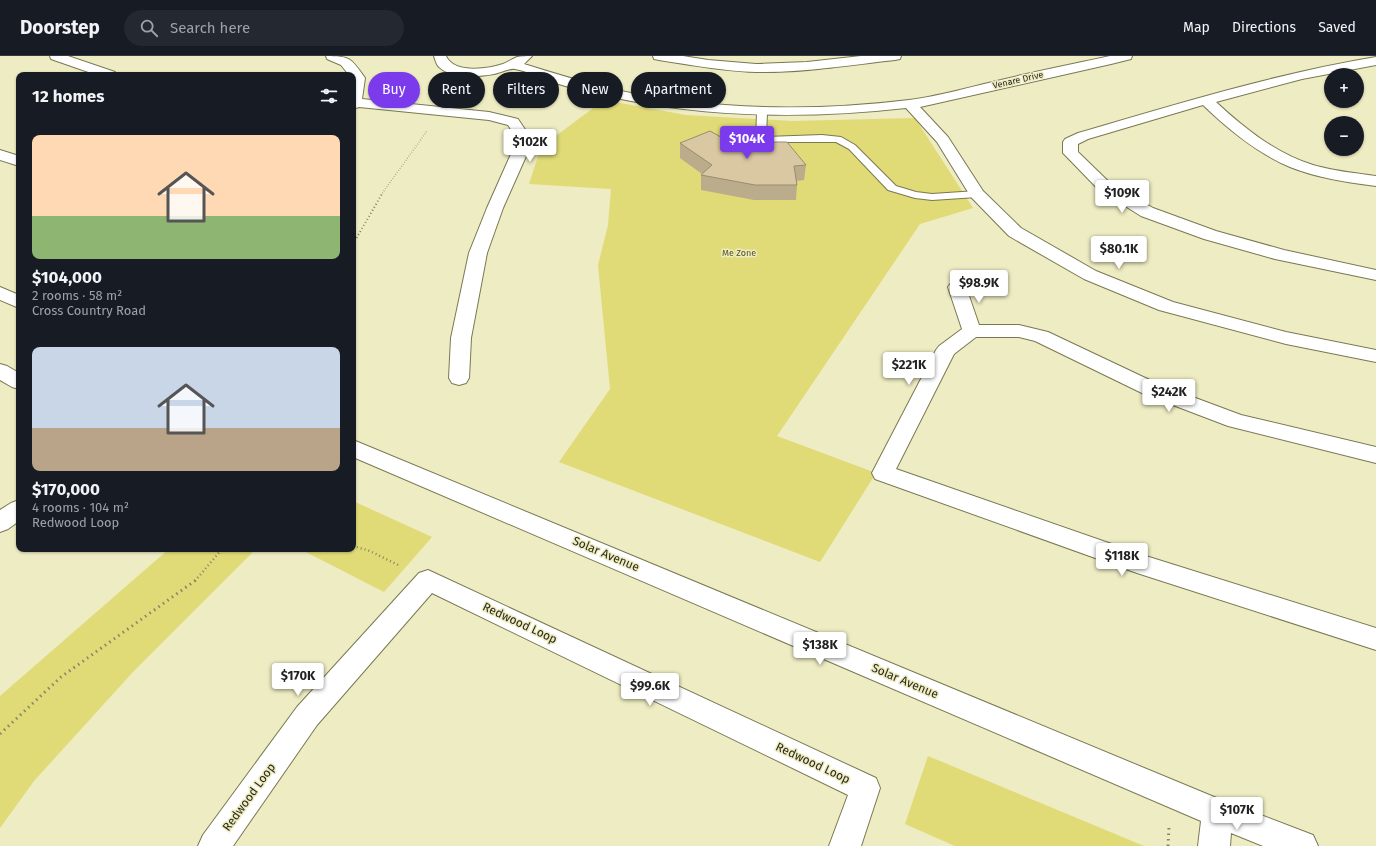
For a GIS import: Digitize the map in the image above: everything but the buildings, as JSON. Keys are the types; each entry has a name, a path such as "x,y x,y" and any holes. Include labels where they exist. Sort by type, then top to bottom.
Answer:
{"street":[{"path":"56,56 101,72"},
{"path":"332,56 346,62 354,72"},
{"path":"440,56 442,63 459,71 488,72 515,65 526,56"},
{"path":"659,56 708,64 756,68 807,66 887,57"},
{"name":"Venare Drive","path":"515,65 544,76 636,98 693,107 762,113 844,110 910,104 1126,56"},
{"path":"1376,61 1314,72 1083,136 1070,142 1071,153 1104,186 1146,212 1210,236 1281,255 1376,274"},
{"path":"356,75 358,78 356,90"},
{"path":"1207,101 1231,124 1263,146 1294,164 1322,172 1376,181"},
{"path":"356,103 489,116 513,122 519,131 523,145 495,208 478,253 461,338 459,378"},
{"path":"910,104 943,140 976,194 1015,232 1090,275 1166,306 1286,338 1376,356"},
{"path":"0,155 16,160"},
{"path":"1356,178 1376,170"},
{"path":"957,286 972,332"},
{"path":"0,294 16,301"},
{"path":"1376,455 1236,421 1151,389 1041,336 1019,331 972,332 946,350 883,473 1146,566 1376,639"},
{"path":"0,372 16,380"},
{"name":"Solar Avenue","path":"356,449 1217,812 1302,846"},
{"path":"0,523 16,511"},
{"name":"Redwood Loop","path":"214,846 307,716 428,580 866,788 845,846"},
{"path":"1214,846 1217,812"}],"lane":[{"path":"762,113 761,140 822,138 838,140 852,147 892,188 915,195 932,197 976,194"}],"path":[{"path":"356,239 379,198 442,111"},
{"path":"356,547 370,551 428,580"},
{"path":"0,734 61,677 196,580 219,552"}],"green space":[{"name":"Me Zone","path":"623,103 631,105 631,108 648,108 686,115 792,121 915,118 973,208 920,224 777,436 876,473 820,562 559,462 610,389 598,265 608,225 611,189 529,184 541,147 593,108 623,108"},
{"path":"356,502 432,537 384,592 306,552 356,552"},
{"path":"166,552 253,552 132,673 34,781 0,828 0,696"},
{"path":"928,756 1144,846 955,846 905,824"}]}
